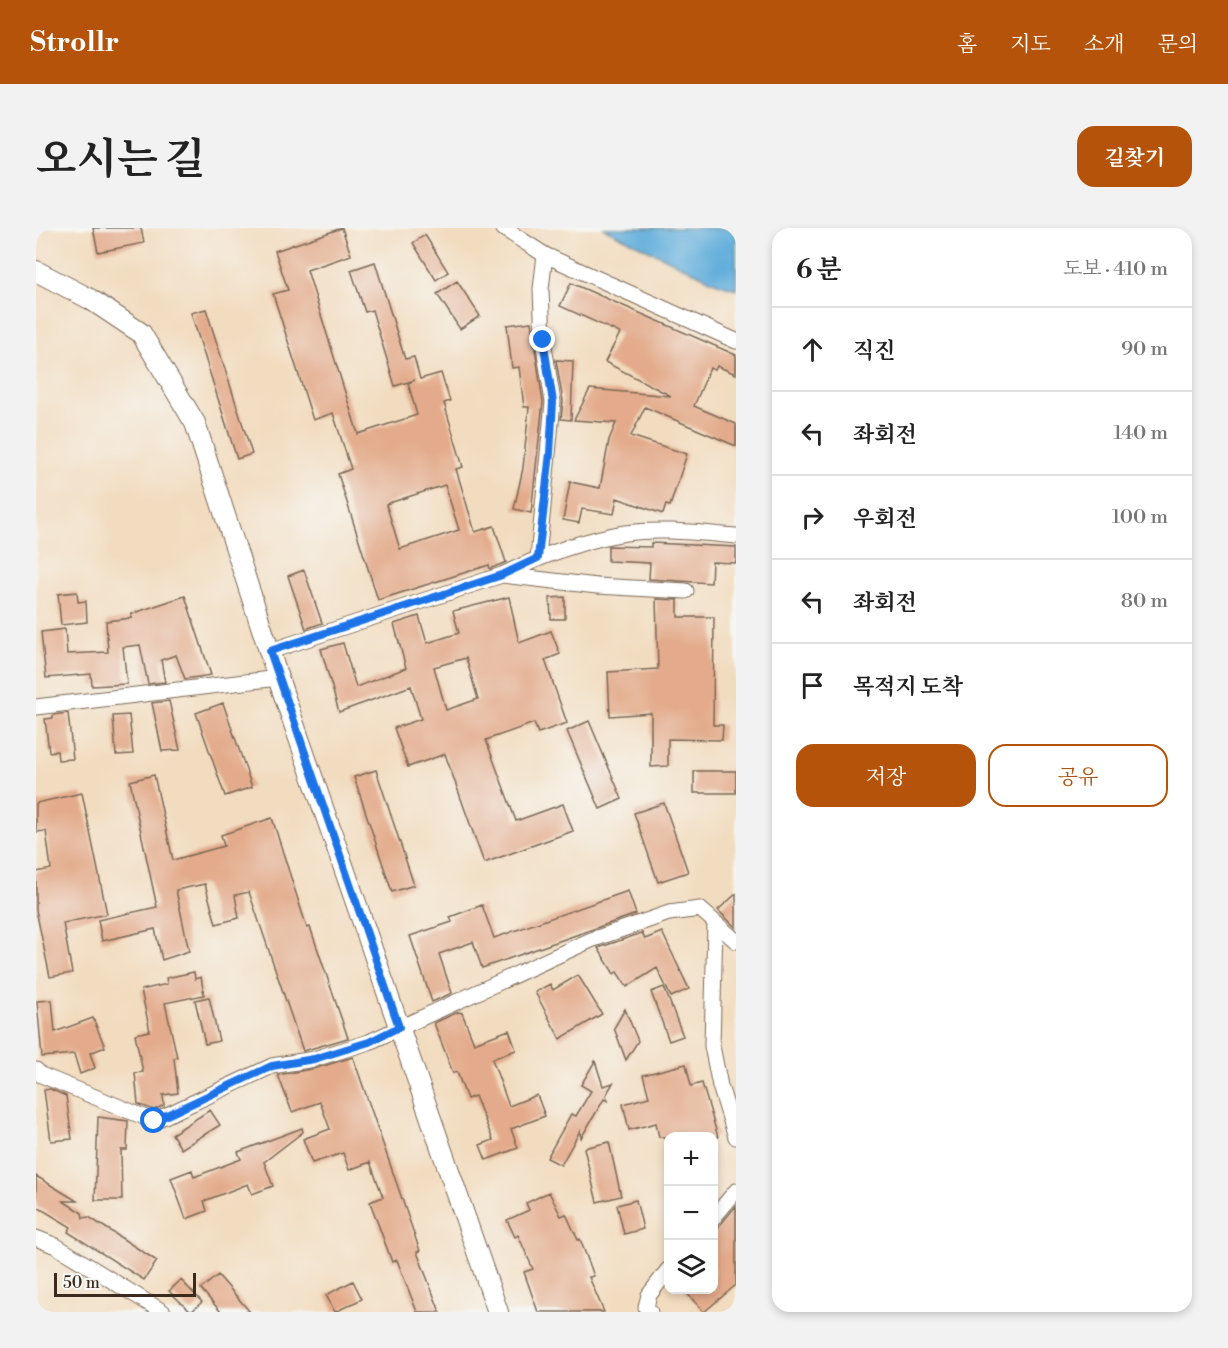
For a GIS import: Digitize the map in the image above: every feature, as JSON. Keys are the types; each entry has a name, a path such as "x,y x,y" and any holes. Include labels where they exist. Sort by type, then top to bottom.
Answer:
{"street":[{"path":"503,228 545,255 736,341"},
{"path":"538,558 550,453 553,402 543,340 541,289 545,255"},
{"path":"36,271 90,299 141,333 180,393 195,423 278,678 498,1312"},
{"path":"270,651 502,575 538,558 626,533 675,531 736,536"},
{"path":"502,575 597,586 686,591"},
{"path":"36,706 278,678"},
{"path":"36,1070 41,1075 154,1121 272,1066 325,1056 369,1042 591,940 669,913 700,909 736,941"},
{"path":"715,922 712,1046 720,1086 736,1137"},
{"path":"718,1211 736,1191"},
{"path":"36,1238 56,1246 163,1312"},
{"path":"650,1312 646,1307 650,1295 664,1277"}],"water":[{"path":"603,228 736,228 736,289 717,283"}],"building":[{"path":"93,228 141,228 144,243 98,252"},
{"path":"342,228 351,255 307,270 358,434 417,415 408,383 415,380 395,386 372,310 365,312 351,270 375,262 405,359 414,357 420,379 441,373 450,401 444,403 463,467 456,469 475,532 494,526 506,562 490,569 489,565 378,600 338,474 351,469 333,413 313,420 273,294 288,290 275,251","holes":["445,485 459,530 400,549 386,504"]},
{"path":"425,235 448,272 436,280 413,243"},
{"path":"457,281 480,316 460,329 437,294"},
{"path":"571,283 736,355 736,374 717,366 715,370 710,368 694,406 736,424 736,446 645,407 631,436 687,454 670,506 666,505 663,514 617,498 614,514 582,509 579,523 563,520 570,482 600,488 609,440 616,423 574,420 590,389 671,396 605,362 620,333 560,306"},
{"path":"206,309 252,454 237,459 191,313"},
{"path":"531,322 543,402 531,513 514,509 523,468 529,407 524,407 519,367 512,368 507,325"},
{"path":"556,360 573,361 571,420 561,419 563,401"},
{"path":"651,543 736,547 736,563 712,562 711,583 649,579 650,563 608,561 608,546 651,547"},
{"path":"304,570 322,623 306,629 288,576"},
{"path":"77,592 78,602 86,601 87,622 61,625 58,594"},
{"path":"185,596 211,675 185,679 176,655 161,660 165,682 148,684 140,645 123,647 127,684 92,686 91,674 46,678 41,632 65,629 67,654 108,652 106,621 132,618 131,614"},
{"path":"509,597 519,643 551,631 560,654 545,660 567,723 538,733 534,723 486,740 516,821 563,804 573,831 484,863 445,754 408,767 394,728 421,719 411,686 339,712 321,649 343,643 356,687 406,668 394,624 419,616 427,643 459,633 453,611","holes":["466,658 478,699 446,710 434,667"]},
{"path":"565,597 565,619 551,619 550,598"},
{"path":"656,599 678,600 678,617 714,617 713,725 723,725 722,740 668,739 668,766 651,767 651,713 610,716 608,672 658,669"},
{"path":"169,701 180,750 162,751 152,703"},
{"path":"223,703 252,787 225,796 196,713"},
{"path":"68,713 73,759 58,760 57,751 49,752 45,719 53,718 53,715"},
{"path":"129,715 133,754 116,755 113,716"},
{"path":"589,721 622,799 600,809 567,731"},
{"path":"376,770 414,885 392,892 354,777"},
{"path":"694,771 736,771 736,793 694,793"},
{"path":"154,775 173,860 224,846 221,835 272,818 307,928 310,927 348,1038 303,1051 249,892 235,895 239,918 216,924 205,884 176,890 189,951 162,960 155,929 102,941 98,920 157,907 130,781"},
{"path":"82,793 107,914 63,923 72,973 50,977 36,910 36,872 51,869 46,831 36,832 36,803"},
{"path":"664,803 688,872 658,882 634,813"},
{"path":"628,891 636,914 482,968 473,942 439,954 452,993 432,1002 410,936 452,922 450,917 482,905 494,938"},
{"path":"736,894 736,928 718,910"},
{"path":"662,932 689,989 671,997 657,968 627,987 617,972 614,974 598,948 642,933 645,939"},
{"path":"194,972 195,979 201,977 204,995 165,1003 177,1057 174,1058 178,1093 163,1095 164,1105 154,1110 138,1104 135,1073 143,1072 135,1034 150,1031 141,990 167,984 166,978"},
{"path":"578,975 602,1014 560,1039 535,992 550,984 553,990"},
{"path":"664,987 683,1036 669,1041 651,992"},
{"path":"209,997 219,1041 205,1044 195,1000"},
{"path":"52,1000 55,1032 93,1018 105,1047 90,1053 95,1068 80,1074 74,1054 42,1057 37,1001"},
{"path":"625,1009 638,1041 626,1060 614,1028"},
{"path":"458,1012 462,1013 474,1043 509,1030 516,1050 492,1059 509,1106 537,1095 545,1116 511,1129 518,1148 486,1160 480,1145 493,1140 475,1096 467,1099 457,1072 453,1073 434,1023"},
{"path":"353,1057 420,1251 417,1252 440,1312 417,1312 397,1260 392,1262 370,1202 383,1197 370,1162 349,1170 343,1153 312,1163 303,1139 330,1129 320,1102 292,1112 278,1075 317,1068"},
{"path":"595,1061 603,1086 613,1083 606,1095 608,1101 604,1099 581,1138 580,1131 561,1165 547,1158 571,1114 576,1116 591,1091 581,1085"},
{"path":"686,1064 691,1086 702,1083 717,1132 664,1132 664,1137 659,1137 656,1123 629,1130 623,1104 649,1097 643,1075"},
{"path":"50,1089 66,1096 72,1139 51,1141 44,1090"},
{"path":"210,1110 220,1125 181,1149 172,1134"},
{"path":"98,1117 128,1121 127,1150 121,1150 122,1200 95,1200"},
{"path":"302,1128 303,1132 264,1162 273,1186 252,1194 248,1184 204,1201 207,1211 186,1219 171,1178 192,1170 194,1177 241,1159 238,1152"},
{"path":"609,1142 621,1196 597,1202 584,1148"},
{"path":"36,1176 77,1201 63,1201 82,1213 83,1218 89,1217 157,1261 144,1280 68,1232 71,1227 36,1206"},
{"path":"549,1192 561,1216 566,1214 578,1240 580,1239 594,1276 589,1277 604,1312 538,1312 524,1272 533,1269 518,1235 515,1237 507,1220 529,1210 526,1203"},
{"path":"636,1200 643,1229 624,1234 617,1205"},
{"path":"736,1206 736,1285 704,1312 688,1294 718,1294 718,1227"},
{"path":"218,1275 250,1312 221,1312 201,1289"},
{"path":"181,1280 202,1302 191,1312 169,1291"},
{"path":"353,1281 362,1299 335,1312 326,1295"}],"route":[{"path":"154,1121 272,1066 314,1059 369,1042 399,1027 270,651 502,575 538,558 540,524 550,453 553,402 543,340"}]}
